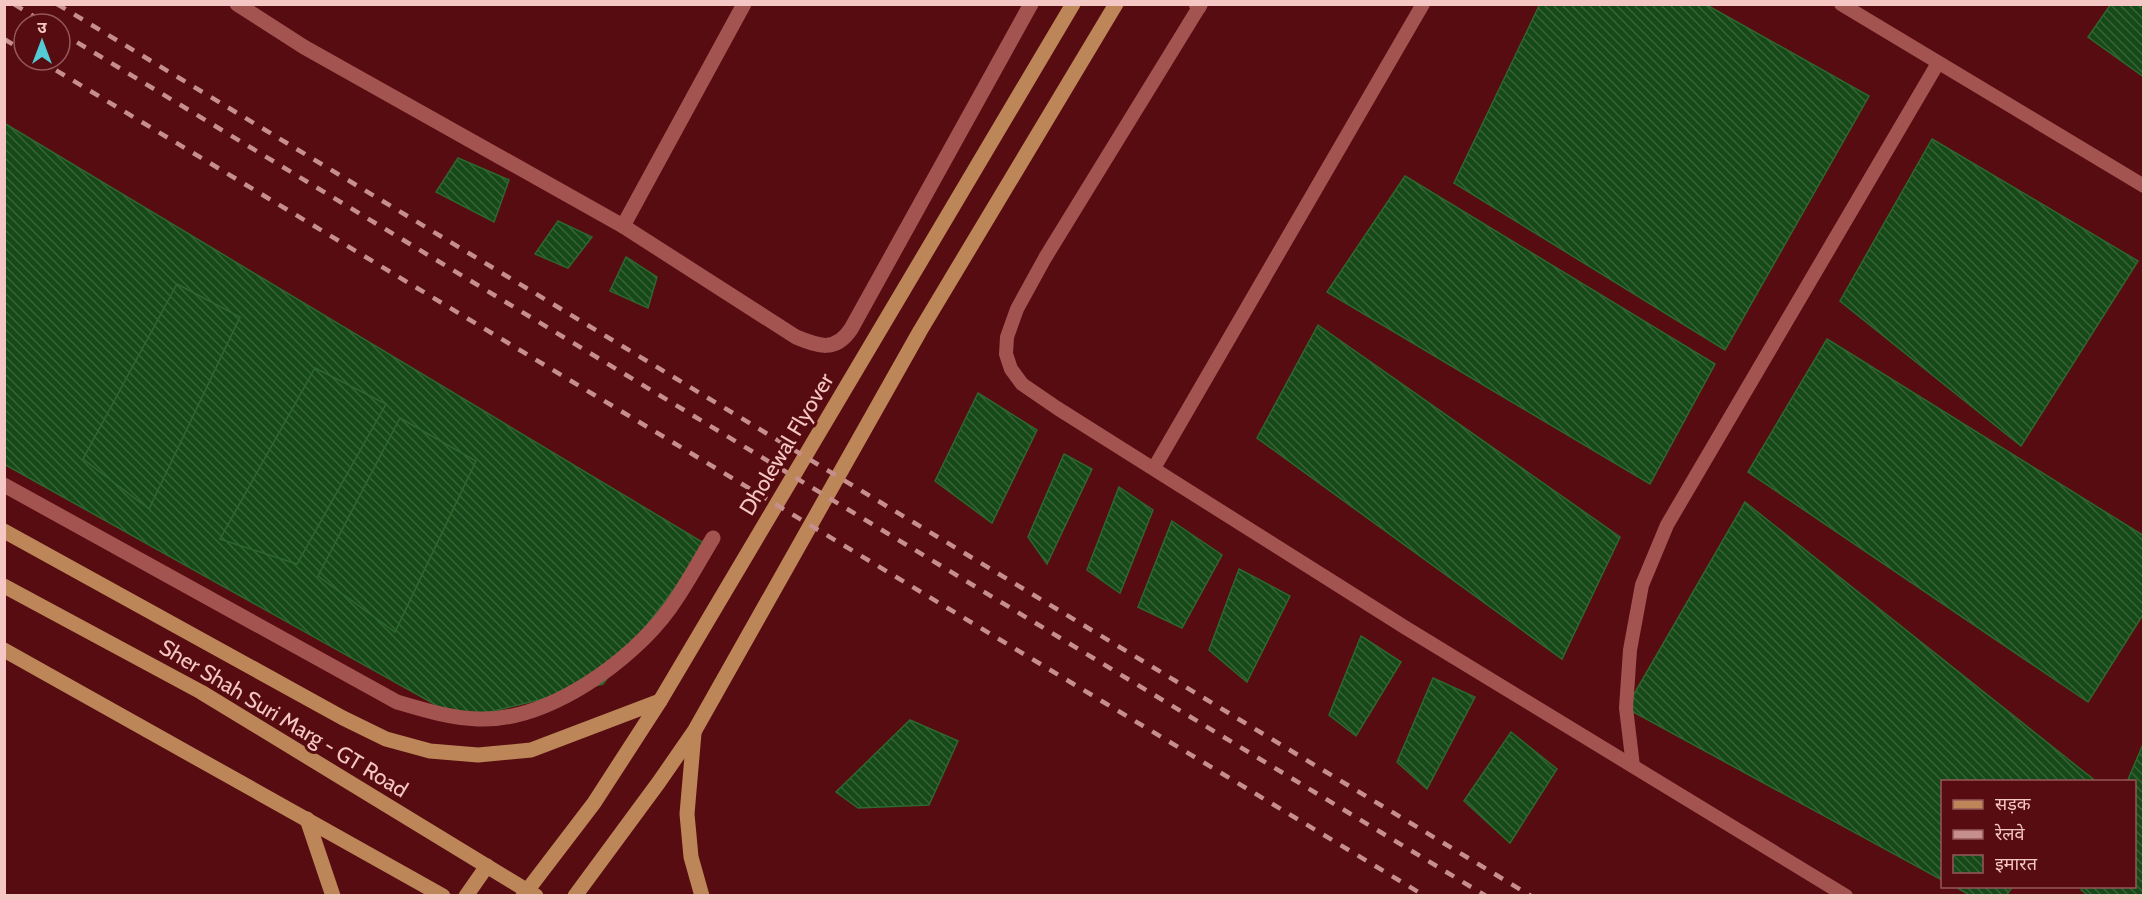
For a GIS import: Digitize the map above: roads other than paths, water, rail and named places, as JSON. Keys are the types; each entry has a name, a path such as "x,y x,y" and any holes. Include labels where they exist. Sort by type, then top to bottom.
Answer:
{"main road":[{"name":"Dholewal Flyover","path":"523,896 594,803 660,701 1073,4"},
{"path":"575,896 659,782 694,730 920,331 1116,4"},
{"path":"4,531 343,718 386,739 430,750 478,755 531,750 660,701"},
{"name":"Sher Shah Suri Marg - GT Road","path":"4,586 201,692 536,896"},
{"path":"4,650 443,896"},
{"path":"694,730 687,814 691,857 702,896"},
{"path":"307,819 333,896"},
{"path":"466,896 487,866"}],"street":[{"path":"237,4 304,47 623,226 796,337 824,346 835,345 845,338 851,329 1031,4"},
{"path":"623,226 744,4"},
{"path":"4,485 398,702 431,713 478,719 500,718 544,707 592,680 626,657 670,608 713,538"}],"lane":[{"path":"1154,468 1423,4"},
{"path":"1841,4 2144,186"},
{"path":"1198,5 1045,258 1017,309 1007,337 1006,354 1011,369 1022,384 1057,408 1406,628 1846,896"},
{"path":"1633,766 1626,708 1630,650 1642,585 1666,525 1938,63"}],"railway":[{"path":"14,4 27,12"},
{"path":"57,4 1531,896"},
{"path":"4,39 12,44"},
{"path":"72,39 1486,896"},
{"path":"59,72 1425,896"}]}
